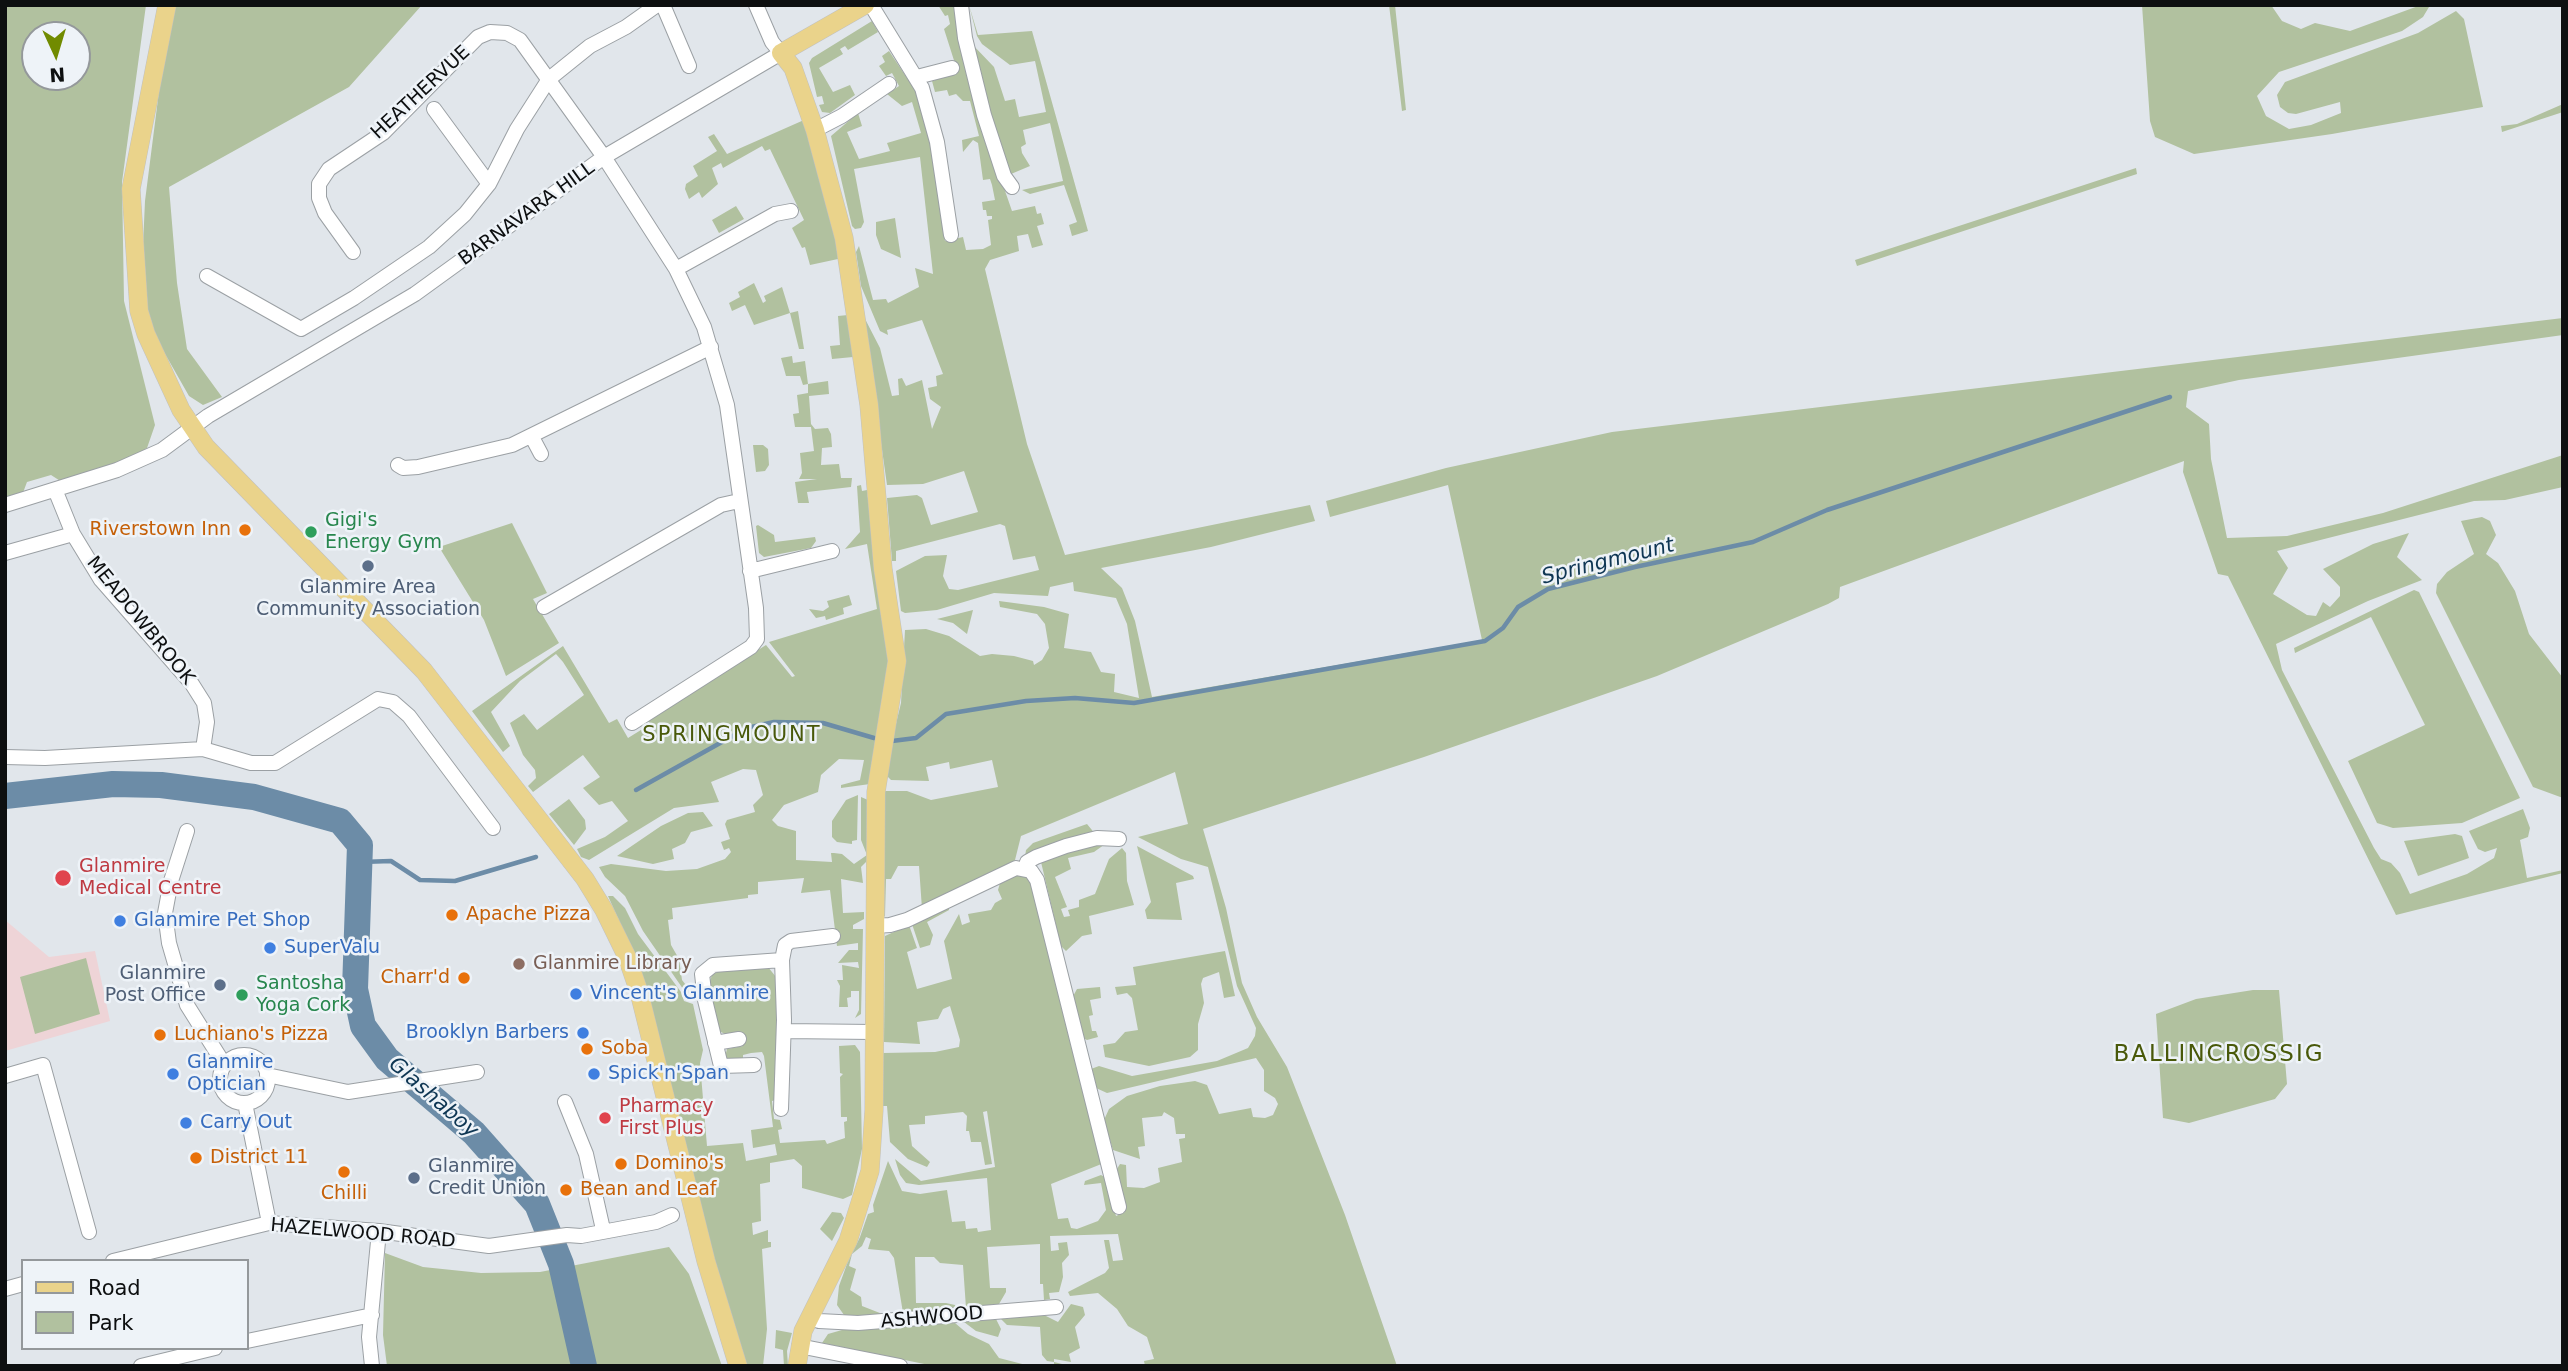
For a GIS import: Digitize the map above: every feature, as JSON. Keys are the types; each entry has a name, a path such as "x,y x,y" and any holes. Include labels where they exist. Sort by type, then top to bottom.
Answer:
{"main road":[{"path":"167,5 131,189 139,311 155,358 191,428 225,469 424,671 593,890 627,957 635,980 694,1210 738,1366"},
{"name":"BARNAVARA HILL","path":"781,53 865,5"},
{"path":"781,53 793,68 815,130 841,220 869,405 886,594 896,646 896,677 876,792 873,1146 867,1182 848,1241 808,1317 799,1346 797,1366"}],"street":[{"path":"207,276 301,329 429,247 465,214 489,184 517,129 549,79 590,46 626,27 657,5"},
{"path":"663,5 689,66"},
{"path":"756,5 772,42 781,53"},
{"path":"871,5 917,78 937,142 951,235"},
{"path":"961,5 969,55 992,143 1004,176 1012,187"},
{"name":"HEATHERVUE","path":"353,252 325,213 319,198 319,184 329,169 383,133 478,37 490,32 507,33 520,40 604,157 676,269 711,347 727,405 759,629 751,647 632,723"},
{"name":"BARNAVARA HILL","path":"5,505 56,492 143,459 175,441 191,428 415,294 604,157 781,53"},
{"path":"917,78 952,68"},
{"path":"815,130 842,116 889,84"},
{"name":"HEATHERVUE","path":"434,110 489,184"},
{"path":"676,269 775,214 791,211"},
{"path":"398,464 403,468 418,467 512,445 711,347"},
{"path":"532,437 541,454"},
{"name":"MEADOWBROOK","path":"56,492 73,534 102,580 192,684 204,703 207,722 203,749"},
{"path":"544,607 721,505 739,501"},
{"path":"5,553 73,534"},
{"path":"750,571 832,551"},
{"path":"5,757 45,758 203,749 251,763 275,763 378,699 393,702 409,716 493,828"},
{"path":"187,831 171,881 165,912 169,943 187,1005 225,1064"},
{"path":"1026,868 1027,862 1036,857 1079,842 1108,836 1119,839"},
{"path":"875,926 890,926 1016,868 1026,868 1037,880 1119,1207"},
{"path":"781,1109 784,1031 782,960 785,944 833,936"},
{"path":"754,1065 721,1066 701,982 706,968 713,965 782,960"},
{"path":"784,1031 873,1032"},
{"path":"715,1044 739,1039"},
{"path":"249,1055 260,1061 267,1075 267,1083 260,1096 245,1102 231,1099 222,1088 220,1074 225,1064 236,1056 249,1055"},
{"path":"5,1076 43,1065 89,1231"},
{"path":"267,1075 348,1092 477,1072"},
{"path":"245,1102 269,1223"},
{"path":"565,1102 586,1154 602,1225"},
{"path":"567,1234 579,1228 694,1210"},
{"path":"567,1234 581,1236 656,1222 672,1215"},
{"name":"HAZELWOOD ROAD","path":"121,1259 269,1223 379,1231 489,1246 567,1234"},
{"path":"372,1366 369,1337 379,1231"},
{"name":"ASHWOOD","path":"808,1317 819,1321 858,1324 1056,1307"},
{"path":"248,1341 372,1315"},
{"path":"799,1346 900,1366"},
{"path":"141,1366 207,1350"}],"shaded area":[{"path":"5,920 49,957 95,951 110,1021 5,1051"}],"green space":[{"path":"5,5 146,5 122,182 124,301 155,425 147,448 122,463 65,484 51,475 27,482 21,498 5,500"},
{"path":"170,5 422,5 349,87 169,187 177,283 187,349 222,397 203,405 189,396 156,338 148,318 142,268 145,201"},
{"path":"938,5 956,5 988,142 1012,211 1035,206 1037,214 1041,213 1044,224 1037,226 1043,245 1032,248 1028,234 1017,236 1019,251 990,260 985,269 1027,444 1065,555 1310,505 1315,521 1211,547 1101,568 1122,588 1135,621 1152,697 1482,640 1448,485 1330,517 1326,501 1446,468 1612,432 2563,318 2563,335 2239,380 2188,391 2186,407 2209,424 2211,459 2227,538 2287,536 2383,513 2563,455 2563,487 2505,500 2474,501 2277,551 2288,568 2273,594 2307,615 2316,616 2323,602 2330,607 2340,596 2340,587 2323,569 2373,544 2409,533 2397,557 2422,580 2368,601 2276,644 2282,670 2374,848 2381,859 2391,863 2400,873 2410,894 2467,874 2494,858 2497,848 2485,852 2478,849 2469,831 2523,809 2530,828 2528,837 2520,840 2527,878 2563,870 2563,873 2396,915 2228,576 2218,574 2183,472 2184,461 1840,587 1839,598 1828,604 1657,676 1424,757 1203,829 1226,908 1242,983 1257,1017 1287,1067 1345,1215 1397,1366 1145,1366 1144,1361 1154,1359 1147,1337 1128,1326 1117,1309 1098,1293 1070,1296 1068,1292 1105,1273 1109,1268 1104,1240 1109,1240 1113,1261 1123,1260 1118,1234 1050,1236 1051,1251 1059,1250 1058,1243 1067,1242 1069,1255 1062,1263 1063,1277 1059,1292 1049,1293 1050,1299 1044,1300 1043,1284 1040,1284 1040,1244 987,1247 990,1288 1006,1288 1006,1292 999,1304 966,1308 963,1265 940,1263 934,1257 915,1257 916,1303 946,1303 955,1305 956,1309 903,1313 894,1258 889,1251 868,1249 871,1239 866,1237 862,1246 852,1254 849,1266 856,1269 850,1290 861,1297 862,1306 885,1315 844,1315 837,1305 839,1286 868,1214 874,1212 873,1205 888,1161 902,1191 920,1194 947,1190 952,1222 965,1221 966,1229 977,1228 978,1232 991,1230 987,1178 919,1185 906,1183 900,1175 895,1159 921,1181 995,1167 987,1111 983,1112 992,1164 985,1165 981,1142 971,1142 969,1131 966,1131 967,1116 963,1112 925,1116 925,1124 909,1125 912,1146 930,1162 927,1167 908,1159 890,1142 887,1106 880,1106 880,1058 883,1053 935,1052 959,1047 960,1040 950,1006 943,1009 938,1019 917,1022 920,1044 884,1042 885,936 909,925 917,948 907,952 917,989 952,979 944,941 959,914 962,925 970,922 968,914 991,910 995,903 1002,899 998,890 1000,883 1016,875 1028,877 1032,883 1104,1163 1051,1184 1058,1219 1068,1218 1071,1228 1077,1229 1098,1221 1106,1210 1101,1183 1084,1185 1085,1181 1101,1175 1106,1178 1116,1216 1125,1212 1115,1172 1120,1164 1126,1165 1127,1187 1144,1188 1160,1182 1158,1168 1182,1162 1179,1139 1185,1138 1185,1134 1176,1134 1174,1118 1164,1112 1162,1116 1142,1118 1145,1146 1138,1147 1140,1159 1113,1150 1104,1120 1109,1109 1127,1096 1160,1086 1195,1081 1207,1085 1219,1114 1251,1108 1253,1117 1265,1118 1273,1115 1278,1104 1275,1098 1264,1091 1264,1070 1256,1058 1107,1093 1096,1088 1091,1069 1099,1066 1132,1076 1217,1061 1248,1048 1255,1036 1256,1028 1237,986 1208,867 1181,859 1138,837 1188,824 1175,772 1021,836 1015,860 1008,867 922,909 919,866 898,866 891,879 886,879 885,916 882,916 884,791 907,791 931,800 998,787 992,760 950,769 949,762 926,767 929,781 891,780 887,776 888,757 901,703 905,630 926,629 949,636 980,656 1014,656 1033,661 1034,665 1042,660 1049,648 1045,624 1037,614 1000,607 999,601 1044,607 1069,614 1064,648 1091,652 1101,672 1115,674 1114,692 1139,698 1127,624 1116,598 1074,591 1073,582 1050,587 1048,596 994,593 937,610 905,613 901,611 896,571 925,556 947,555 943,576 949,589 958,590 1039,570 1035,556 1013,560 1005,526 1000,524 896,551 896,561 892,561 887,498 917,495 922,498 931,525 978,512 964,471 923,484 887,485 863,315 880,348 892,396 899,395 898,379 902,378 906,386 922,380 932,429 941,407 930,399 928,388 937,386 936,376 943,374 922,320 887,330 888,335 880,331 861,286 856,252 859,246 873,300 886,299 888,303 919,287 915,268 933,274 920,157 854,169 864,222 861,228 855,229 852,226 831,136 858,113 862,126 847,132 859,159 890,151 887,143 921,133 912,102 902,106 887,94 899,86 892,73 886,76 879,66 885,62 882,56 889,51 917,93 931,143 945,241 963,237 966,250 983,249 991,245 988,220 992,219 992,216 987,216 982,202 995,200 992,185 990,179 983,180 978,143 973,140 963,152 962,140 979,136 970,101 963,101 956,94 949,96 947,90 935,92 932,81 958,73 944,29 950,24 948,15 945,16"},
{"path":"969,5 978,35 1032,31 1088,231 1072,236 1069,225 1077,222 1064,185 1030,194 1022,190 1063,181 1050,123 1023,130 1026,144 1021,147 1022,153 1030,166 1011,174 1004,161 971,43 994,67 1005,101 1015,99 1019,117 1046,112 1035,61 1010,65 982,44 977,36"},
{"path":"1389,5 1395,5 1406,110 1402,111"},
{"path":"2142,5 2271,5 2282,21 2301,29 2315,23 2350,31 2421,5 2429,7 2423,17 2402,31 2279,72 2257,96 2266,116 2289,129 2311,125 2341,113 2340,102 2296,114 2288,113 2280,107 2277,95 2285,82 2418,33 2456,11 2464,19 2483,107 2332,134 2194,154 2155,137 2150,121"},
{"path":"872,21 878,32 848,50 845,46 840,49 843,54 819,68 833,92 850,85 855,95 830,113 822,112 819,105 824,104 822,96 817,97 809,63 812,58"},
{"path":"2563,104 2563,112 2502,132 2501,126 2517,124"},
{"path":"804,120 835,222 838,259 810,265 805,247 802,248 792,228 804,220 770,149 765,151 762,146 723,168 721,163 712,168 718,184 702,198 699,192 689,199 685,189 686,184 698,176 693,166 717,151 708,137 714,134 727,154"},
{"path":"2136,168 2137,174 1857,266 1855,260"},
{"path":"736,206 744,219 719,233 712,220"},
{"path":"895,218 901,258 881,249 876,235 876,222"},
{"path":"754,283 763,303 766,301 764,296 782,287 790,313 754,325 745,305 732,311 729,303 740,297 738,292"},
{"path":"798,311 804,349 799,349 790,313"},
{"path":"848,315 853,357 832,359 830,346 840,345 838,316"},
{"path":"792,356 793,363 805,361 808,384 803,385 800,376 786,376 781,358"},
{"path":"828,381 829,394 809,396 811,424 815,429 828,428 831,434 832,447 822,448 821,465 839,464 841,478 852,478 851,487 807,492 809,503 798,503 795,482 817,479 799,479 802,473 800,453 814,451 811,427 795,427 793,414 799,413 797,395 808,393 808,384"},
{"path":"753,445 763,445 768,449 769,465 765,471 756,472"},
{"path":"861,485 862,491 867,490 889,662 870,784 841,788 841,785 860,780 864,760 839,759 821,775 818,792 784,805 772,820 778,826 796,831 796,860 832,862 831,853 834,853 842,854 854,864 867,855 861,840 861,797 868,800 869,859 861,867 863,883 841,879 843,913 864,912 864,919 853,925 853,929 863,929 861,1014 855,1018 859,1010 859,991 851,991 851,997 847,998 848,1007 839,1007 840,986 837,980 843,980 842,965 859,968 858,962 838,963 849,950 858,950 858,943 837,946 830,890 801,893 804,878 758,882 758,894 748,895 748,898 672,908 673,919 668,920 671,945 679,959 682,980 689,989 690,999 643,931 625,896 605,877 599,867 611,864 666,871 697,869 725,859 731,852 729,848 724,850 721,842 730,839 725,824 727,820 755,812 753,805 763,795 756,770 743,769 711,782 719,802 674,808 589,860 581,857 577,849 605,837 628,821 612,801 599,805 583,788 600,777 583,755 533,792 528,786 536,778 535,770 523,755 510,723 524,714 537,730 584,695 563,662 556,654 520,681 491,712 510,746 503,752 472,711 563,646 609,723 617,719 628,738 649,725 649,719 766,645 792,677 795,676 769,642 877,609 867,544 845,549 860,532 857,486"},
{"path":"2482,517 2490,521 2496,535 2486,554 2498,563 2515,591 2529,634 2563,678 2563,798 2533,787 2436,593 2437,584 2447,572 2474,554 2461,521"},
{"path":"512,523 547,593 533,599 559,643 506,676 484,620 439,547"},
{"path":"758,525 774,535 775,542 815,537 816,541 811,548 764,557 759,553"},
{"path":"2414,590 2419,592 2520,798 2462,823 2393,828 2377,823 2348,761 2425,725 2371,617 2295,653 2294,648"},
{"path":"849,595 852,605 843,608 844,614 826,620 825,616 816,618 809,609 823,611 829,607 827,601"},
{"path":"973,610 967,634 953,623 937,619"},
{"path":"858,795 857,840 852,841 852,844 837,842 832,837 832,821 846,800"},
{"path":"569,799 585,820 586,829 574,845 549,814"},
{"path":"703,812 713,826 691,832 685,843 672,849 674,859 653,864 617,856 661,826 688,813"},
{"path":"1087,824 1096,835 1025,857 1026,850 1033,843"},
{"path":"2455,834 2462,836 2469,858 2418,876 2404,841"},
{"path":"1108,842 1094,852 1068,858 1071,869 1055,877 1067,907 1061,909 1064,917 1070,916 1068,910 1079,907 1079,900 1095,894 1109,859 1122,848 1126,853 1127,881 1134,905 1089,916 1092,934 1082,936 1066,951 1061,946 1041,862 1045,856"},
{"path":"1137,846 1193,876 1194,879 1176,883 1182,920 1147,919 1145,910 1151,902"},
{"path":"608,896 613,896 625,908 638,934 681,992 684,1001 693,1004 703,1050 700,1063 707,1146 743,1143 746,1161 777,1155 775,1144 753,1148 751,1130 773,1127 764,1056 762,1052 751,1053 743,1055 743,1060 730,1061 725,1057 727,1049 743,1046 741,1034 725,1034 719,1031 709,984 712,975 719,971 768,967 776,977 776,1100 772,1101 774,1119 780,1120 782,1129 778,1130 780,1143 825,1140 827,1144 845,1138 844,1122 847,1117 841,1117 840,1077 843,1074 840,1073 839,1046 855,1045 860,1052 862,1149 852,1195 843,1199 802,1188 802,1166 794,1159 770,1163 770,1182 760,1184 761,1221 752,1223 753,1235 768,1230 768,1242 771,1242 771,1247 762,1249 767,1329 763,1366 747,1366 741,1352 713,1261 634,954"},
{"path":"949,906 949,910 927,922 933,935 930,945 920,948 912,924"},
{"path":"1225,951 1235,996 1224,998 1219,972 1203,978 1201,984 1204,1003 1198,1024 1198,1050 1190,1057 1149,1066 1105,1057 1103,1045 1115,1043 1125,1032 1138,1030 1132,998 1127,993 1117,995 1115,987 1136,985 1133,967"},
{"path":"86,958 100,1014 35,1034 20,977"},
{"path":"1100,987 1101,998 1090,1000 1093,1015 1089,1016 1092,1031 1096,1031 1098,1037 1087,1040 1081,1037 1071,1000 1077,989"},
{"path":"2253,990 2279,990 2287,1084 2275,1099 2189,1123 2163,1118 2156,1014 2196,999"},
{"path":"832,1212 841,1213 844,1218 832,1241 820,1229"},
{"path":"669,1247 689,1274 722,1366 387,1366 383,1335 385,1253 423,1267 481,1273 540,1272"},
{"path":"1071,1304 1083,1307 1085,1315 1075,1327 1080,1348 1069,1354 1071,1362 1054,1359 1054,1362 1047,1361 1042,1355 1040,1327 1007,1325 1001,1319 1044,1315 1058,1322"},
{"path":"996,1319 1001,1329 998,1337 976,1331 964,1322"},
{"path":"955,1323 968,1334 989,1344 999,1358 1030,1366 934,1366 822,1343 828,1334 842,1330"},
{"path":"776,1330 792,1333 787,1351 788,1366 784,1366 783,1350 775,1348"},
{"path":"1054,1362 1070,1366 1054,1366"}],"waterway":[{"name":"Springmount","path":"892,741 916,738 946,714 1026,701 1075,698 1134,703 1485,641 1503,628 1518,607 1548,589 1753,542 1827,510 2170,397"},
{"name":"Springmount","path":"636,790 747,728 774,722 823,723 874,738"},
{"name":"Glashaboy","path":"5,796 113,784 161,785 254,797 340,821 360,845 355,989 363,1026 387,1059 474,1133 537,1204 561,1264 584,1366"},
{"name":"Springmount","path":"361,862 391,861 420,880 455,881 536,857"}],"place":[{"name":"Riverstown Inn","path":"245,530"},
{"name":"Gigi's Energy Gym","path":"311,532"},
{"name":"Glanmire Area Community Association","path":"368,566"},
{"name":"Glanmire Medical Centre","path":"63,878"},
{"name":"Apache Pizza","path":"452,915"},
{"name":"Glanmire Pet Shop","path":"120,921"},
{"name":"SuperValu","path":"270,948"},
{"name":"Glanmire Library","path":"519,964"},
{"name":"Charr'd","path":"464,978"},
{"name":"Glanmire Post Office","path":"220,985"},
{"name":"Vincent's Glanmire","path":"576,994"},
{"name":"Santosha Yoga Cork","path":"242,995"},
{"name":"Brooklyn Barbers","path":"583,1033"},
{"name":"Luchiano's Pizza","path":"160,1035"},
{"name":"Soba","path":"587,1049"},
{"name":"Glanmire Optician","path":"173,1074"},
{"name":"Spick'n'Span","path":"594,1074"},
{"name":"Pharmacy First Plus","path":"605,1118"},
{"name":"Carry Out","path":"186,1123"},
{"name":"District 11","path":"196,1158"},
{"name":"Domino's","path":"621,1164"},
{"name":"Chilli","path":"344,1172"},
{"name":"Glanmire Credit Union","path":"414,1178"},
{"name":"Bean and Leaf","path":"566,1190"}],"district":[{"name":"SPRINGMOUNT","path":"732,736"},
{"name":"BALLINCROSSIG","path":"2219,1055"}]}
